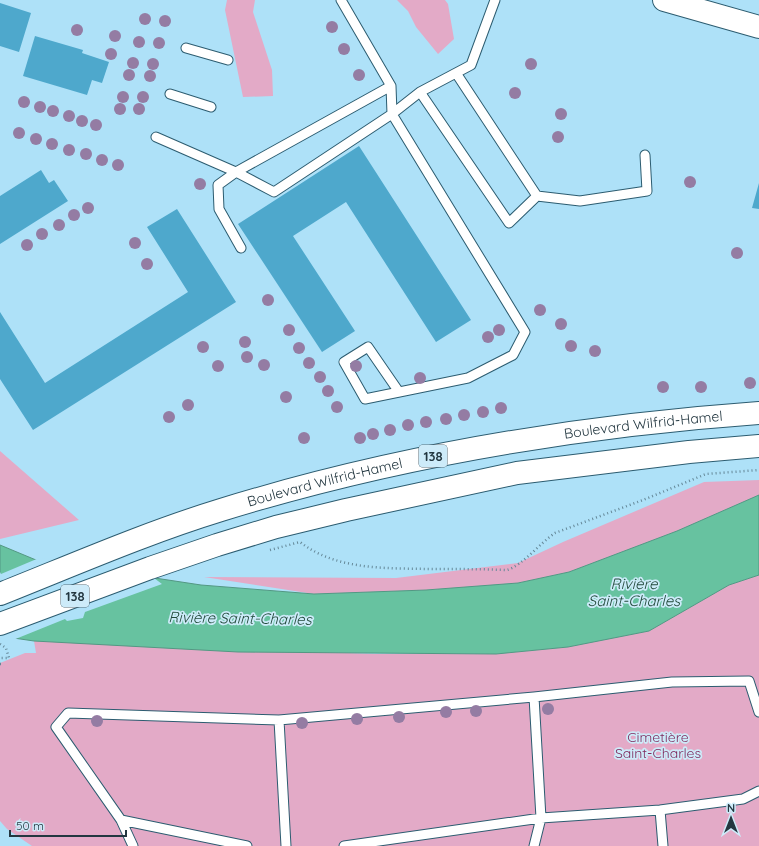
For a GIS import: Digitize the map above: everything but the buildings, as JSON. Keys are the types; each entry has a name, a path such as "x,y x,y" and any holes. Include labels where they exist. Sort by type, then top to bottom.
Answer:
{"main road":[{"path":"664,0 759,28"},
{"name":"Boulevard Wilfrid-Hamel","path":"0,594 117,547 219,511 286,490 510,441 674,419 759,413"},
{"name":"138","path":"0,624 150,568 276,527 517,473 688,452 759,446"}],"lane":[{"path":"341,0 391,86 392,114 525,332 513,355 468,378 365,399 344,362 368,347 398,392"},
{"path":"156,137 236,172 274,192 392,114 420,92 472,65 495,0"},
{"path":"186,48 228,60"},
{"path":"456,73 537,196"},
{"path":"241,248 219,209 218,185 236,172 391,86"},
{"path":"420,92 509,222 537,196 580,201 647,191 645,155"},
{"path":"170,94 210,107"},
{"path":"133,846 121,820 56,727 68,713 279,720 534,697 672,682 749,681 759,712"},
{"path":"534,697 541,818 534,846"},
{"path":"279,720 286,846"},
{"path":"344,846 541,818 660,810 743,799 759,791"},
{"path":"660,810 663,846"},
{"path":"121,820 247,846"}],"path":[{"path":"300,542 308,548 336,560 366,568 507,570 514,568 542,542 555,533 643,500 706,474 759,470"},
{"path":"0,644 6,648 9,658 0,658"}],"green space":[{"path":"227,0 255,0 253,12 272,70 273,96 243,97 225,10"},
{"path":"397,0 445,0 448,4 454,39 438,54 416,27 408,11"},
{"path":"0,451 79,520 0,539"},
{"path":"759,480 759,495 677,531 569,572 518,583 426,590 314,594 204,577 396,578 518,563 563,542 704,482"},
{"name":"Cimetière Saint-Charles","path":"759,575 759,846 32,846 7,829 0,821 0,663 25,653 36,653 34,641 375,654 496,654 568,647 649,631 729,585"}],"water":[{"name":"Rivière Saint-Charles","path":"759,495 759,575 729,585 649,631 568,647 496,654 238,652 34,641 0,636 0,545 36,560 201,585 314,594 426,590 518,583 569,572 677,531"}],"pier":[{"path":"39,558 150,575 162,584 85,612 83,618 67,621 65,619 13,640 0,638 0,572 1,574"}]}
